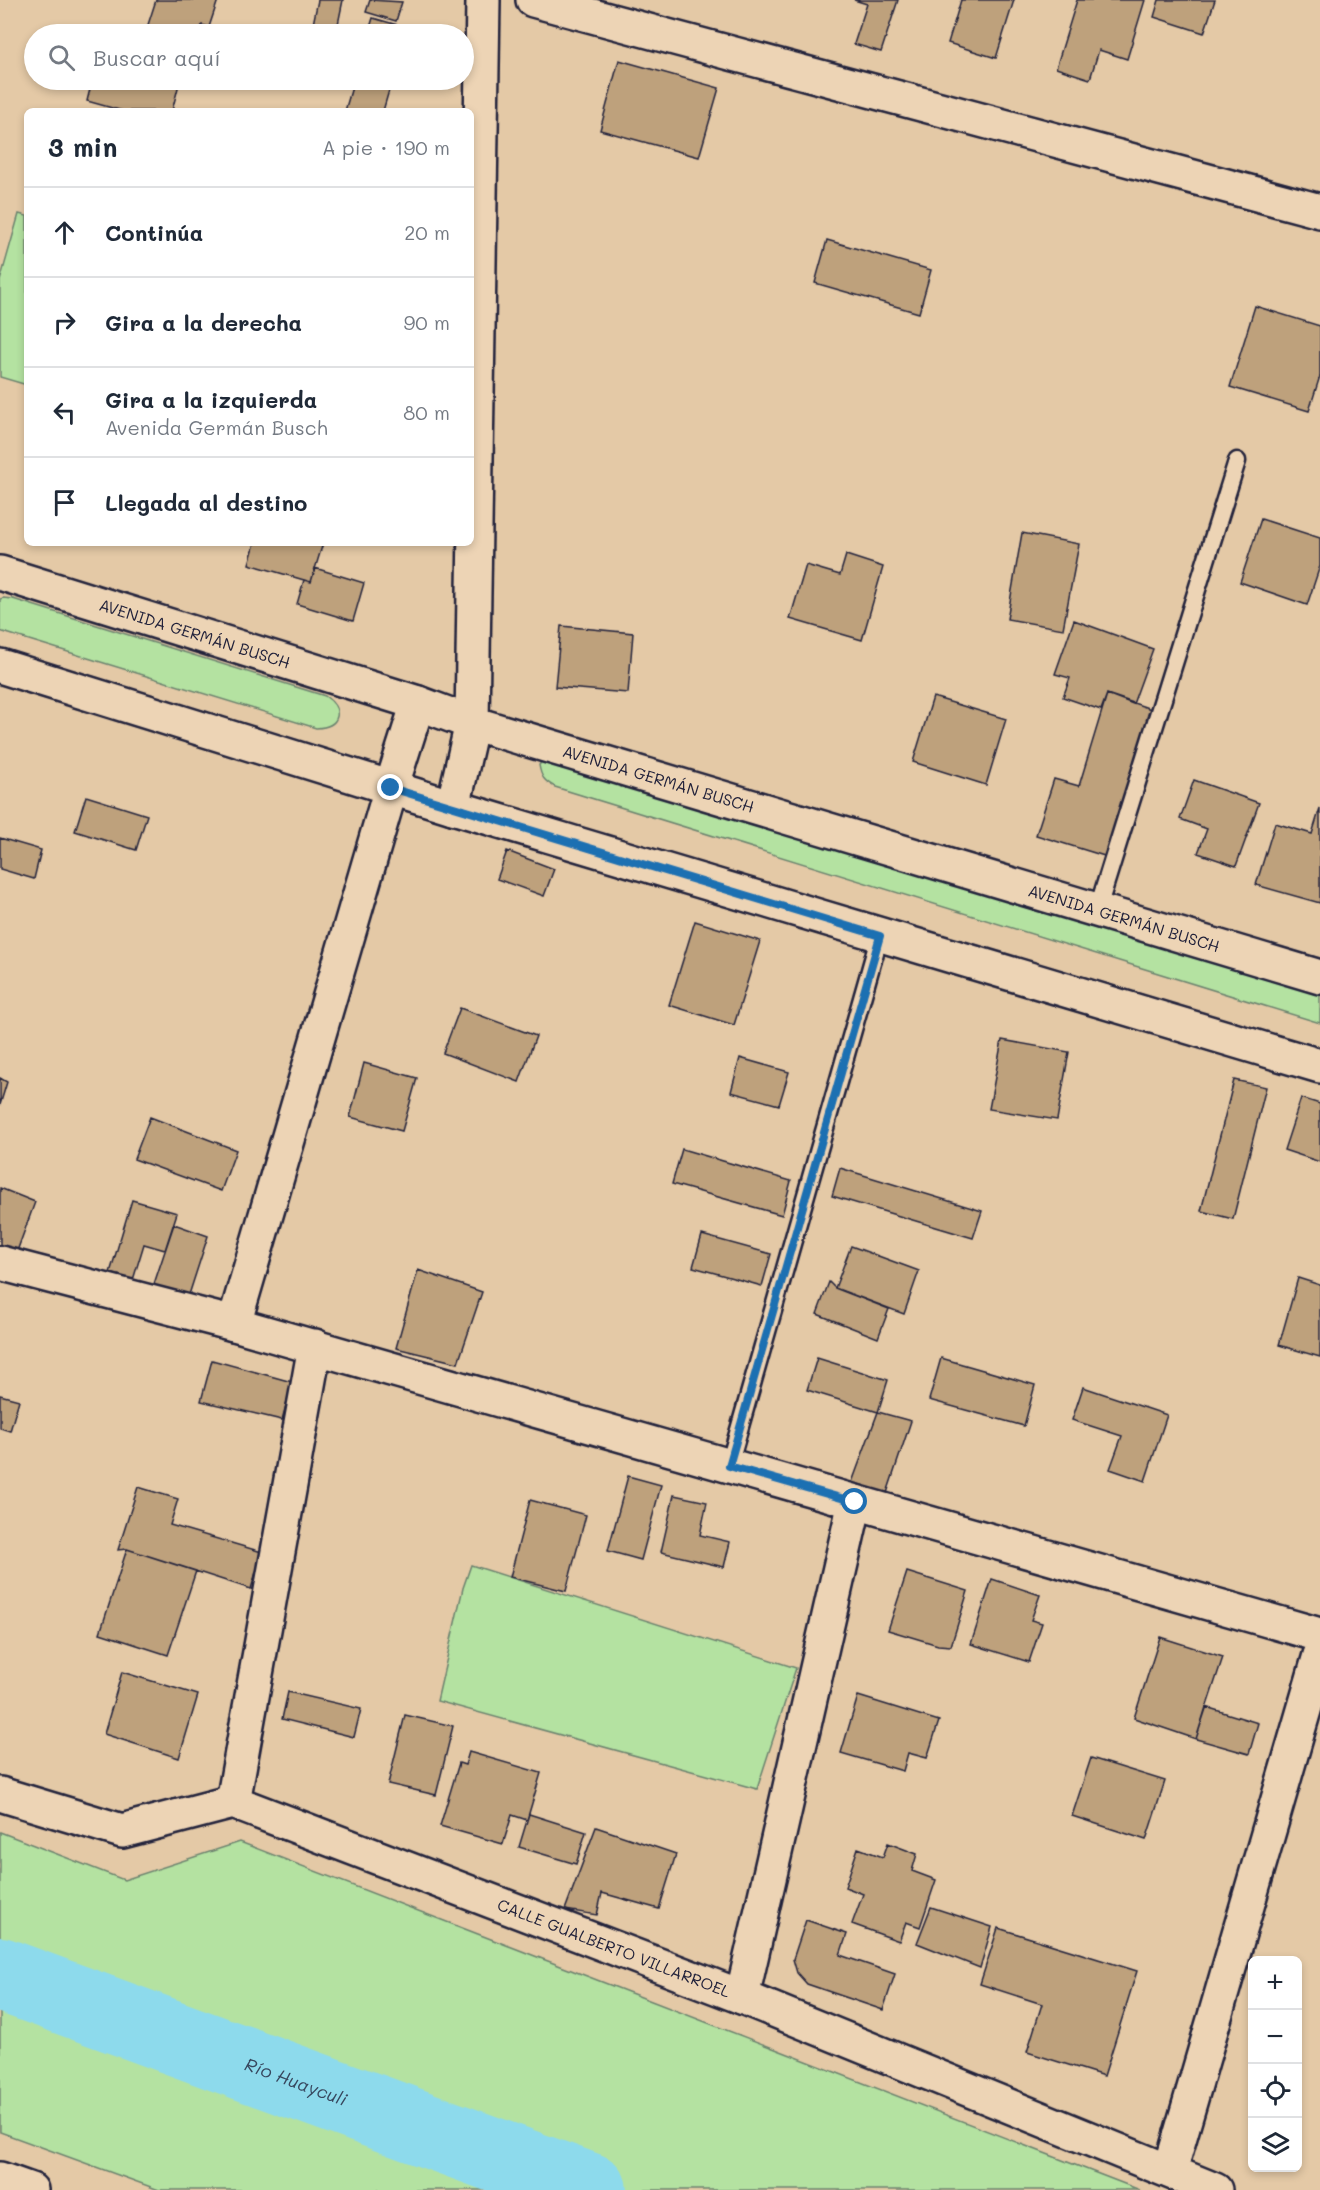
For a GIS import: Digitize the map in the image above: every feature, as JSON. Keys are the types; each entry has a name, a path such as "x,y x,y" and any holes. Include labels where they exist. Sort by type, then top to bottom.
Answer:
{"street":[{"path":"453,807 472,723 483,0"},
{"path":"533,0 1320,211"},
{"name":"AVENIDA GERMÁN BUSCH","path":"0,573 418,703 472,723 1320,976"},
{"path":"0,666 453,807 1320,1066"},
{"path":"234,1324 418,703"},
{"path":"0,1263 315,1346 1320,1635"},
{"path":"0,1794 122,1832 233,1802 315,1346"},
{"path":"741,1997 855,1502"},
{"path":"1170,2171 1320,1655"},
{"name":"CALLE GUALBERTO VILLARROEL","path":"233,1802 741,1997 1215,2190"}],"lane":[{"path":"1097,911 1237,462"},
{"path":"729,1466 880,936"}],"green space":[{"path":"19,214 24,215 24,384 0,377 0,281"},
{"path":"0,599 13,599 325,696 335,706 337,716 331,724 316,728 0,631"},
{"path":"545,758 1320,987 1320,1023 555,787 546,781 541,773 539,765"},
{"path":"471,1565 796,1668 757,1789 437,1701 463,1588"},
{"path":"0,1832 124,1880 240,1842 1140,2190 159,2190 0,2132"}],"building":[{"path":"156,0 218,0 210,24 148,24"},
{"path":"318,0 343,0 338,24 313,24"},
{"path":"370,0 402,2 396,21 366,12"},
{"path":"854,0 898,0 881,52 854,44 867,4"},
{"path":"961,0 1014,0 996,58 948,43"},
{"path":"1077,0 1145,0 1127,59 1099,50 1090,79 1056,68"},
{"path":"1159,0 1215,0 1204,33 1154,17"},
{"path":"373,18 394,24 371,24"},
{"path":"619,60 719,88 699,157 600,130"},
{"path":"90,90 177,90 173,108 112,108 87,101"},
{"path":"351,90 389,90 384,108 346,108"},
{"path":"827,240 931,270 919,313 815,283"},
{"path":"1255,306 1320,326 1320,376 1309,411 1230,387"},
{"path":"1261,519 1320,538 1320,566 1307,605 1240,582"},
{"path":"1022,533 1079,544 1063,629 1007,619"},
{"path":"254,546 322,546 311,582 249,564"},
{"path":"846,555 883,567 862,640 790,619 806,565 840,575"},
{"path":"315,568 364,583 353,621 297,604 304,580 311,582"},
{"path":"1074,620 1153,649 1133,704 1107,694 1101,710 1063,697 1070,678 1055,674"},
{"path":"561,626 633,633 628,693 555,687"},
{"path":"1107,694 1157,711 1111,858 1036,835 1054,779 1079,786"},
{"path":"933,697 1006,719 986,785 913,762"},
{"path":"1194,780 1259,803 1236,866 1198,853 1207,829 1180,819"},
{"path":"86,796 147,815 136,850 75,831"},
{"path":"1320,808 1320,903 1256,885 1275,823 1312,834"},
{"path":"0,838 41,850 34,879 0,869"},
{"path":"507,851 554,869 544,896 497,879"},
{"path":"695,921 760,941 734,1025 669,1005"},
{"path":"460,1008 536,1036 519,1082 443,1053"},
{"path":"1002,1040 1069,1052 1057,1120 989,1109"},
{"path":"740,1058 789,1072 779,1105 731,1092"},
{"path":"364,1063 417,1078 402,1131 350,1117"},
{"path":"0,1078 7,1082 0,1105"},
{"path":"1234,1080 1266,1087 1233,1219 1201,1211"},
{"path":"1301,1098 1320,1104 1320,1162 1284,1150"},
{"path":"150,1117 236,1150 221,1191 134,1159"},
{"path":"682,1149 791,1181 782,1215 672,1184"},
{"path":"840,1168 982,1211 973,1238 832,1196"},
{"path":"0,1188 35,1202 16,1254 0,1248"},
{"path":"132,1200 177,1213 165,1250 144,1244 133,1280 110,1273"},
{"path":"174,1224 208,1236 186,1304 151,1293"},
{"path":"702,1235 771,1254 762,1286 693,1267"},
{"path":"851,1246 919,1271 904,1314 835,1288"},
{"path":"418,1270 482,1292 458,1363 396,1348"},
{"path":"1298,1278 1320,1285 1320,1357 1279,1345"},
{"path":"829,1282 835,1288 889,1309 878,1338 817,1314"},
{"path":"817,1358 888,1380 878,1412 807,1390"},
{"path":"941,1358 1035,1385 1024,1426 929,1400"},
{"path":"212,1360 292,1382 282,1420 201,1401"},
{"path":"1083,1387 1167,1415 1145,1481 1110,1469 1122,1436 1072,1420"},
{"path":"0,1395 19,1400 10,1431 0,1428"},
{"path":"878,1412 911,1421 886,1496 851,1485"},
{"path":"628,1476 661,1485 641,1560 608,1551"},
{"path":"138,1487 178,1499 170,1525 262,1552 251,1589 127,1549 118,1550"},
{"path":"674,1495 707,1502 700,1535 730,1542 724,1567 661,1552"},
{"path":"530,1500 586,1515 566,1591 510,1577"},
{"path":"127,1549 196,1571 168,1655 100,1633"},
{"path":"907,1572 968,1591 951,1646 938,1645 888,1630"},
{"path":"992,1579 1040,1595 1031,1620 1042,1623 1029,1662 971,1644"},
{"path":"1160,1637 1223,1657 1196,1739 1134,1718"},
{"path":"122,1672 198,1695 179,1758 104,1734"},
{"path":"288,1692 361,1709 354,1737 282,1719"},
{"path":"858,1696 939,1721 927,1758 908,1753 903,1771 841,1753"},
{"path":"1206,1707 1258,1723 1249,1754 1196,1739"},
{"path":"405,1715 453,1726 436,1795 388,1784"},
{"path":"469,1752 541,1773 527,1820 512,1815 503,1844 440,1826 459,1763 465,1765"},
{"path":"1091,1758 1165,1781 1146,1840 1072,1816"},
{"path":"529,1814 586,1832 576,1864 519,1847"},
{"path":"596,1827 676,1854 659,1909 602,1893 597,1915 565,1910"},
{"path":"888,1843 917,1854 912,1871 936,1880 920,1927 906,1922 899,1941 852,1924 863,1894 845,1887 858,1848 883,1857"},
{"path":"931,1907 992,1927 980,1968 917,1943"},
{"path":"806,1920 847,1934 840,1955 895,1974 883,2010 807,1984 797,1973 793,1959"},
{"path":"998,1928 1137,1971 1104,2076 1027,2052 1042,2004 980,1984"}],"waterway":[{"name":"Río Huayculi","path":"0,1974 590,2190"}],"route":[{"path":"391,788 880,936 729,1466 855,1502"}]}
